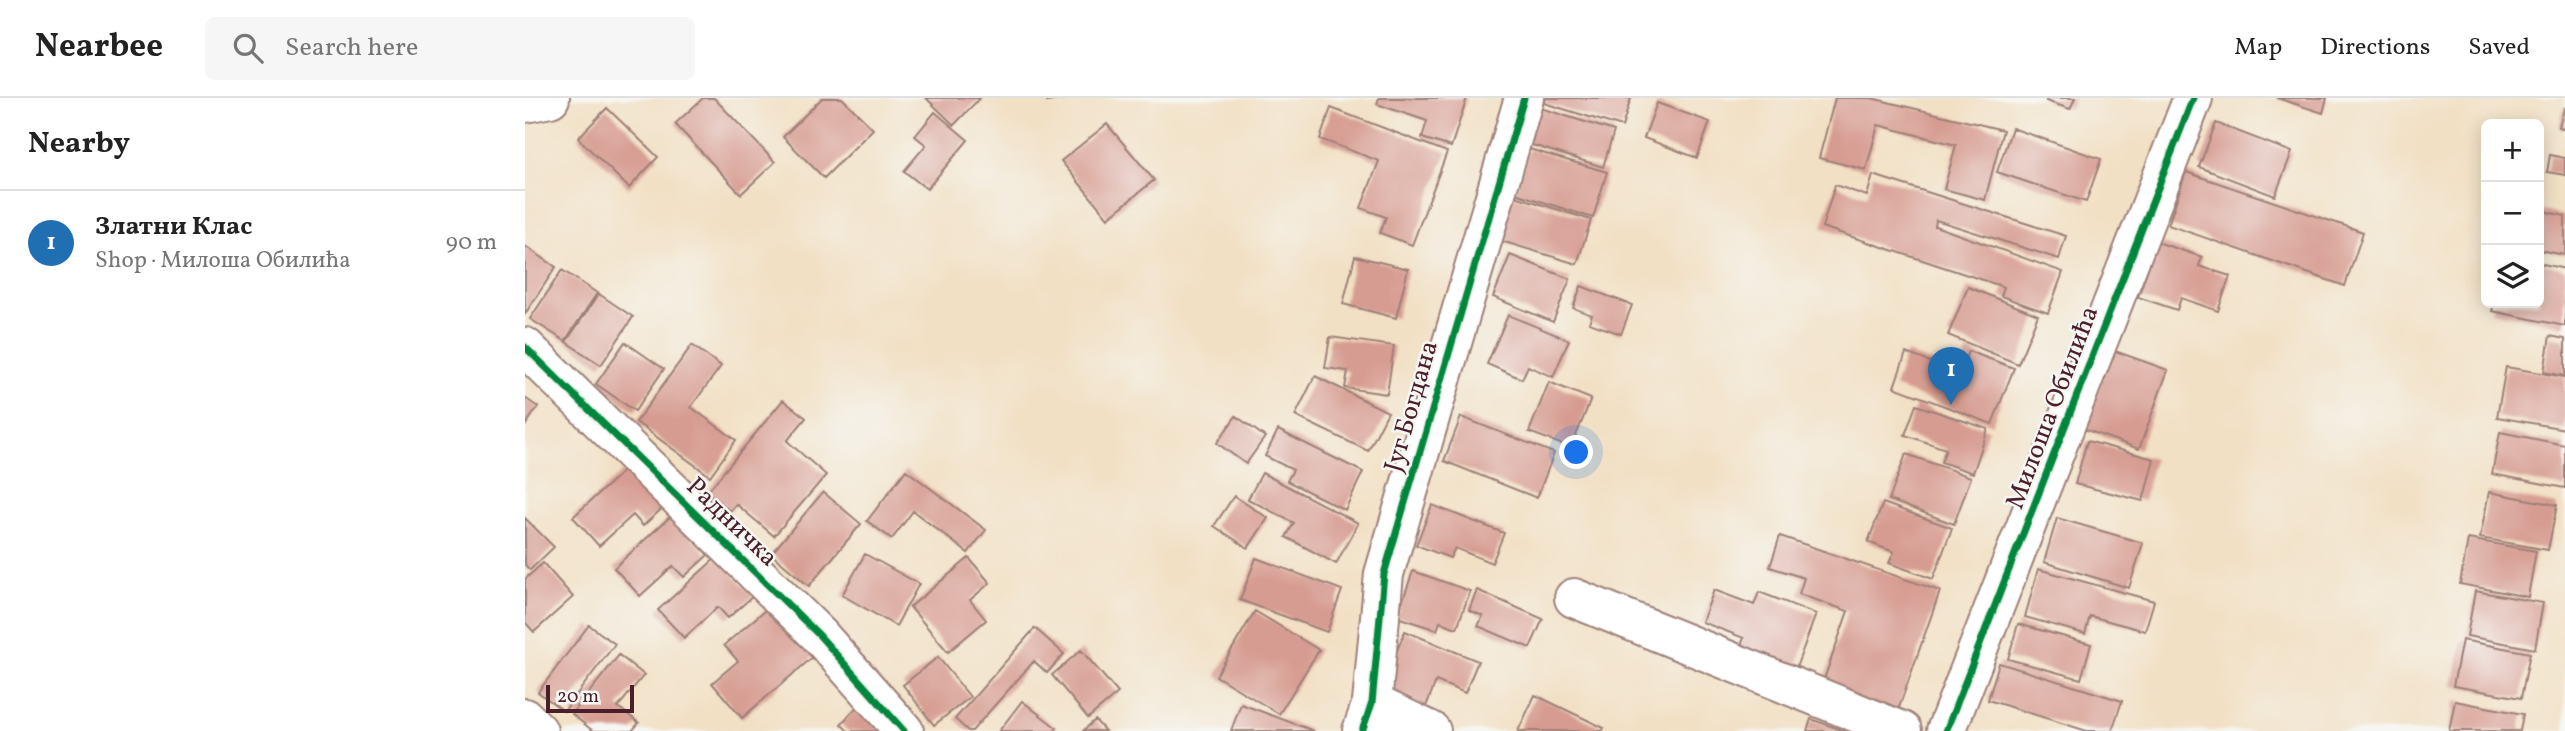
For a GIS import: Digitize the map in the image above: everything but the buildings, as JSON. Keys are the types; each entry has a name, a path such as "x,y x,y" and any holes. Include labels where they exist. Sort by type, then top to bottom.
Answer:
{"street":[{"path":"525,103 550,98"},
{"name":"Југ Богдана","path":"1367,717 1384,574 1524,98"},
{"name":"Милоша Обилића","path":"1946,731 2193,98"},
{"name":"Радничка","path":"525,347 819,635 904,731"},
{"path":"1574,598 1902,731"},
{"path":"1367,717 1431,731"},
{"path":"525,718 538,731"}],"cycle path":[{"path":"1362,731 1372,703 1384,574 1524,98"},
{"path":"1946,731 2193,98"},
{"path":"525,347 819,635 904,731"}],"place":[{"name":"Златни Клас","path":"1951,405"}]}
